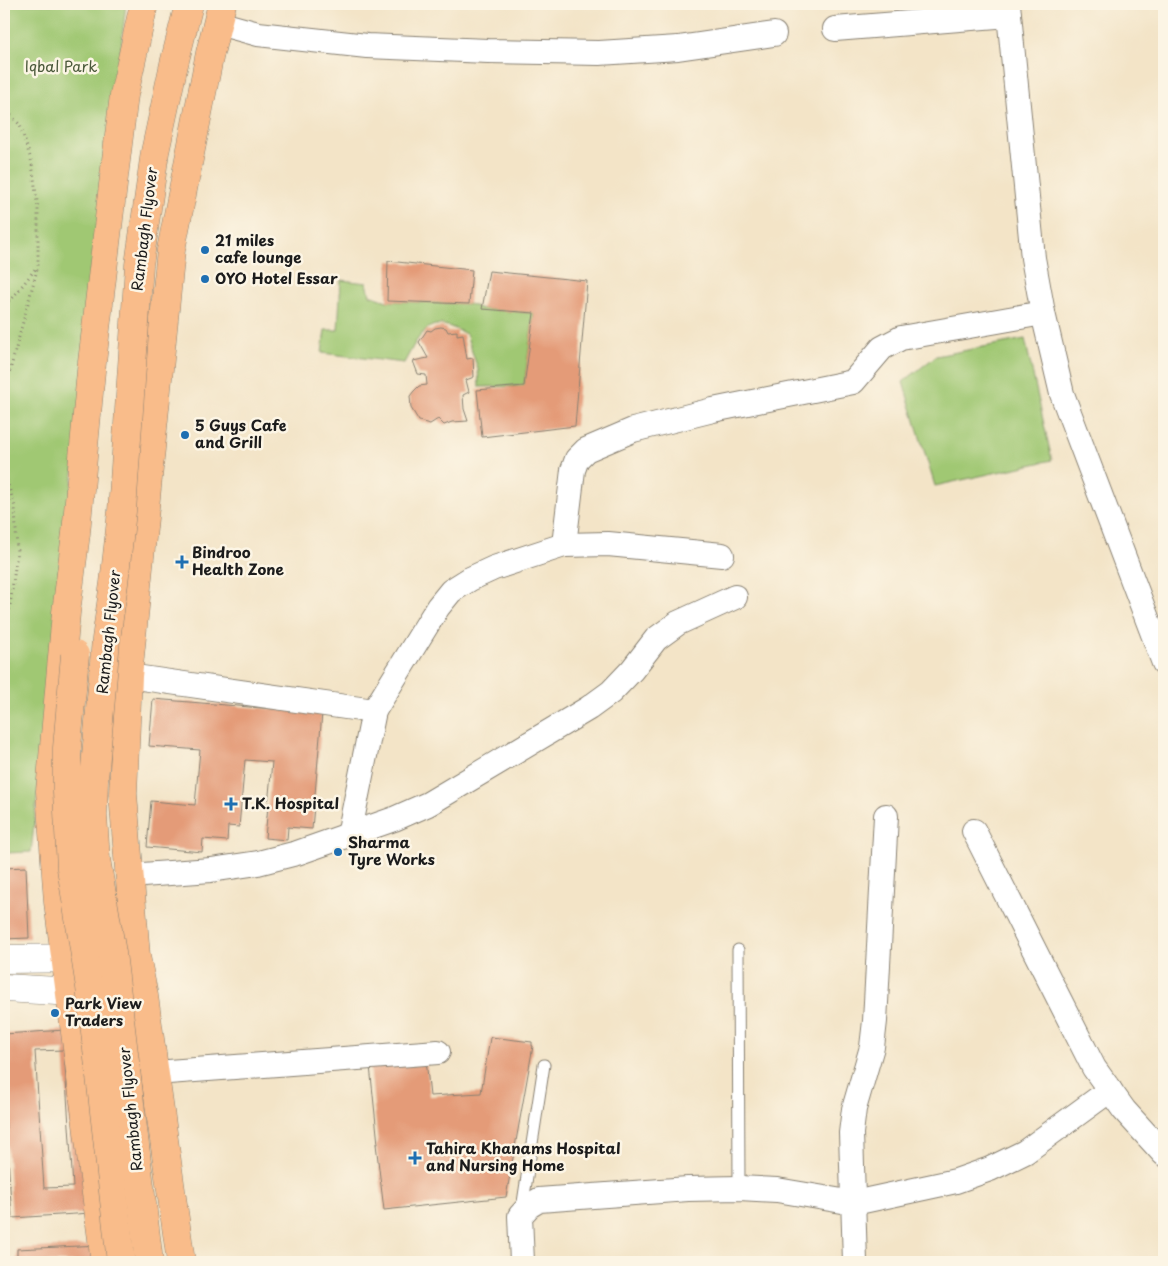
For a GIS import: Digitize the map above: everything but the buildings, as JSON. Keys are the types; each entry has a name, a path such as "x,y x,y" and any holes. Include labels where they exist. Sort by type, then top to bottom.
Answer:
{"main road":[{"path":"104,1262 58,902 50,791 91,371 113,185 124,95 144,4"},
{"name":"Rambagh Flyover","path":"121,1262 90,987 71,868 67,792 68,748 111,260 127,151 160,4"},
{"name":"Rambagh Flyover","path":"149,1262 115,972 96,859 93,816 94,780 106,639 122,511 139,265 155,152 189,4"},
{"path":"181,1262 144,996 136,956 123,794 128,676 171,250 210,53 220,13"}],"street":[{"path":"835,29 1008,9 1033,258 1043,313 1062,394 1164,663"},
{"path":"220,13 258,34 367,46 488,52 599,53 678,48 774,34"},
{"path":"564,545 573,470 577,460 586,450 633,430 665,421 853,382 882,348 901,338 1043,313"},
{"path":"349,835 374,711 438,607 451,591 470,579 494,568 564,545 608,544 722,555"},
{"path":"129,876 211,870 258,863 297,853 349,835 394,819 428,804 563,725 611,692 632,670 656,639 678,623 735,597"},
{"path":"128,676 374,711"},
{"path":"855,1262 851,1133 854,1109 872,1047 876,1021 886,816"},
{"path":"974,831 1094,1068 1124,1110 1164,1154"},
{"path":"4,959 136,956"},
{"path":"4,988 144,996"},
{"path":"154,1073 438,1052"},
{"path":"522,1262 520,1216 539,1200 688,1189 739,1188 776,1190 854,1203 956,1181 990,1169 1025,1152 1110,1090"}],"lane":[{"path":"738,950 739,1188"},
{"path":"520,1216 544,1065"}],"path":[{"path":"4,108 20,125 32,164 38,209 38,266 4,393"},
{"path":"4,302 11,300 38,266"},
{"path":"4,471 15,507 17,553 4,650"}],"green space":[{"name":"Iqbal Park","path":"4,4 126,4 31,852 4,853"},
{"path":"341,280 367,283 370,295 387,301 469,304 482,309 534,313 524,386 479,387 478,369 466,334 443,325 436,325 426,330 417,340 404,363 322,353 325,330 338,330"},
{"path":"1025,339 1052,460 935,486 903,382 936,356"}],"place":[{"name":"21 miles cafe lounge","path":"205,250"},
{"name":"OYO Hotel Essar","path":"205,279"},
{"name":"5 Guys Cafe and Grill","path":"185,435"},
{"name":"Bindroo Health Zone","path":"182,562"},
{"name":"T.K. Hospital","path":"231,804"},
{"name":"Sharma Tyre Works","path":"338,852"},
{"name":"Park View Traders","path":"55,1013"},
{"name":"Tahira Khanams Hospital and Nursing Home","path":"415,1158"}]}
